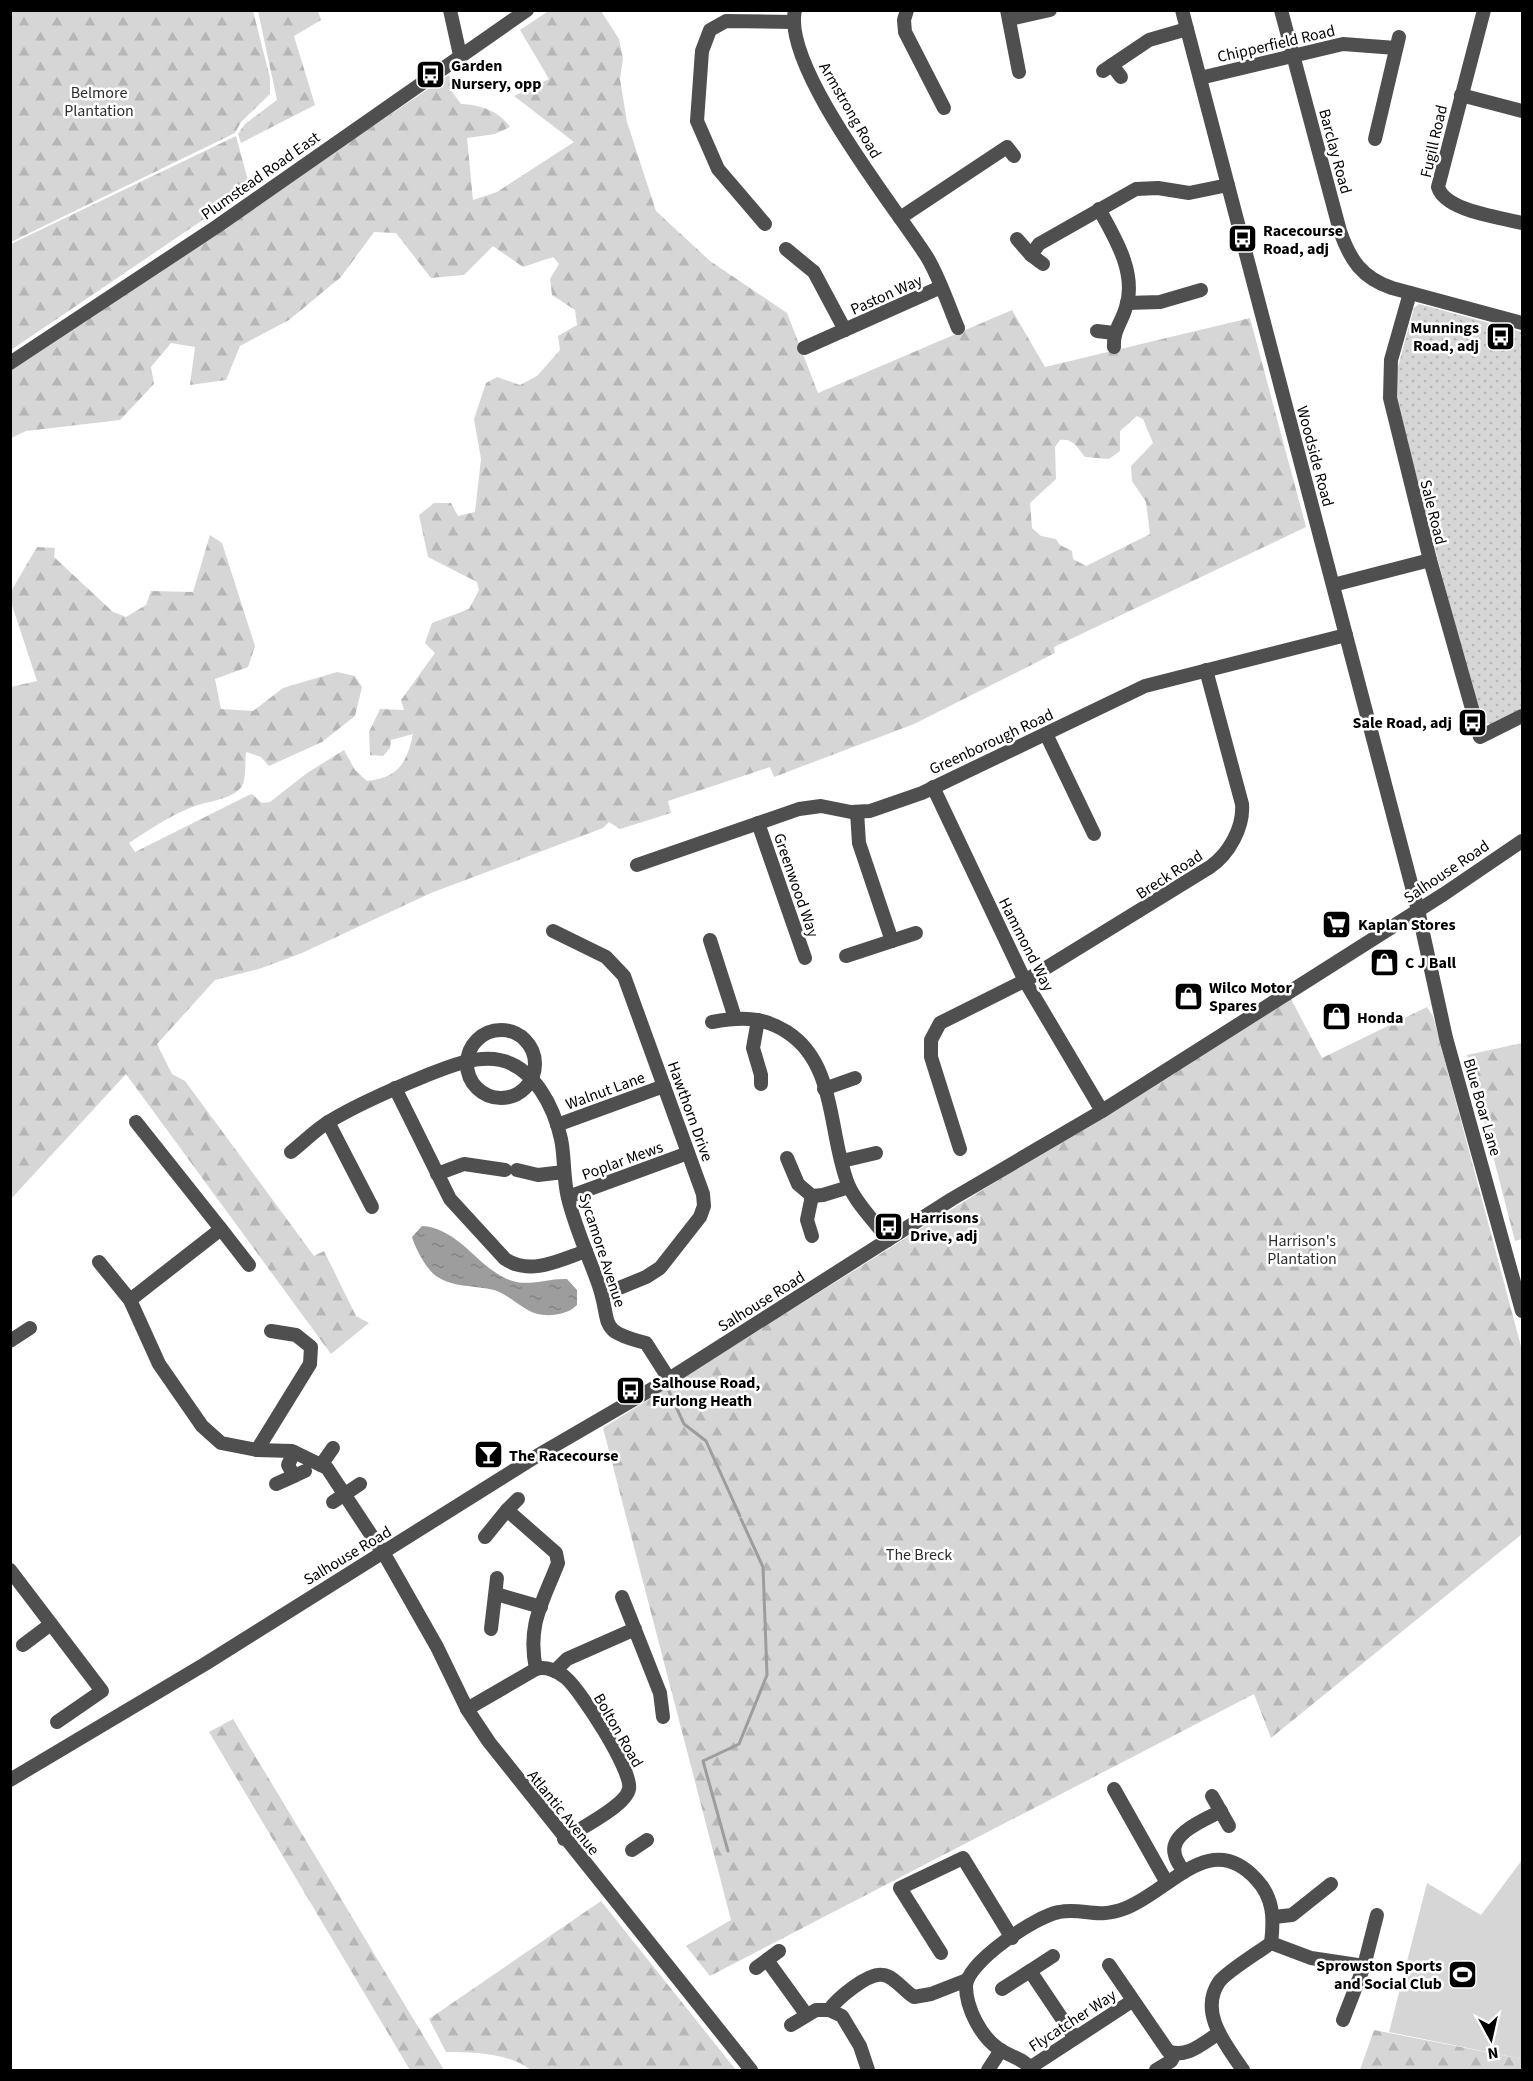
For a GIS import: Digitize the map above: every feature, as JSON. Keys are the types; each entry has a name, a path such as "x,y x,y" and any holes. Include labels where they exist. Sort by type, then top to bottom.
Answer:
{"street":[{"path":"450,10 460,56"},
{"name":"Plumstead Road East","path":"10,363 216,227 526,10"},
{"path":"908,10 904,20 905,32 944,99"},
{"path":"1021,64 1008,15 1050,10"},
{"name":"Woodside Road","path":"1182,10 1418,910"},
{"name":"Barclay Road","path":"1281,10 1347,252 1357,267 1377,282 1410,293 1522,322"},
{"name":"Fugill Road","path":"1484,10 1438,182 1440,192 1453,205 1522,223"},
{"path":"765,224 718,168 697,122 702,51 711,30 726,21 794,16"},
{"name":"Armstrong Road","path":"794,16 798,43 815,84 927,257 958,328"},
{"path":"1120,77 1107,68 1149,40 1187,29"},
{"name":"Chipperfield Road","path":"1200,78 1343,44 1397,42 1375,139"},
{"path":"1461,95 1522,111"},
{"path":"900,218 1007,147"},
{"path":"1031,255 1039,244 1136,189 1146,187 1189,193 1228,185"},
{"path":"1097,331 1114,340 1127,303 1125,263 1099,209"},
{"path":"1017,239 1031,255 1043,264"},
{"name":"Paston Way","path":"786,249 814,272 845,330"},
{"name":"Paston Way","path":"804,348 941,287"},
{"path":"1127,303 1160,302 1201,290"},
{"name":"Sale Road","path":"1410,293 1391,360 1390,398 1430,560 1481,739 1522,716"},
{"path":"1333,585 1430,560"},
{"name":"Greenborough Road","path":"647,867 758,823 810,807 832,807 857,812 870,811 933,787 1145,686 1346,635"},
{"name":"Breck Road","path":"960,1149 962,1133 931,1057 931,1040 935,1029 950,1017 1025,981 1210,867 1224,855 1240,824 1242,804 1206,670"},
{"path":"1046,734 1094,834"},
{"name":"Hammond Way","path":"933,787 1025,981 1102,1111"},
{"path":"857,812 859,843 892,941"},
{"name":"Greenwood Way","path":"758,823 805,958"},
{"name":"Salhouse Road","path":"10,1780 383,1553 535,1456 669,1378 952,1199 1102,1111 1418,910 1522,841"},
{"name":"Blue Boar Lane","path":"1418,910 1446,1038 1522,1311"},
{"name":"Hawthorn Drive","path":"553,931 606,957 620,970 627,983 703,1194 700,1217 654,1273 602,1295"},
{"path":"846,956 916,933"},
{"path":"710,940 725,1023 758,1020 773,1024 801,1043 818,1064 849,1186 888,1240"},
{"path":"758,1020 753,1048 761,1075 761,1084"},
{"path":"494,1030 508,1030 526,1040 534,1052 536,1065 532,1079 517,1094 504,1098 489,1096 473,1082 467,1062 471,1048 480,1037 494,1030"},
{"name":"Sycamore Avenue","path":"291,1152 328,1122 395,1088 449,1066 467,1062 500,1060 518,1068 532,1079 547,1102 557,1125 568,1197 602,1295 610,1327 624,1339 646,1343 669,1378"},
{"path":"825,1089 855,1078"},
{"name":"Walnut Lane","path":"557,1125 664,1086"},
{"path":"395,1088 450,1199 496,1251 514,1265 543,1266 586,1251"},
{"path":"136,1122 249,1265"},
{"path":"328,1122 372,1207"},
{"name":"Poplar Mews","path":"568,1197 688,1153"},
{"path":"842,1161 876,1153"},
{"path":"787,1158 798,1184 812,1196 823,1195 849,1186"},
{"path":"437,1174 464,1164 538,1175 564,1172"},
{"path":"812,1196 807,1220 812,1236"},
{"path":"130,1300 221,1229"},
{"path":"99,1262 130,1300 159,1364 202,1426 221,1443 257,1450 294,1452 321,1465 333,1448"},
{"path":"10,1341 30,1328"},
{"path":"257,1450 310,1364 311,1347 296,1335 271,1331"},
{"path":"276,1484 300,1474 288,1465 294,1452"},
{"name":"Atlantic Avenue","path":"321,1465 327,1468 338,1498 383,1553 437,1647 467,1709 515,1777 751,2070"},
{"path":"338,1498 360,1484"},
{"path":"484,1537 518,1499"},
{"path":"507,1510 556,1553 558,1563 541,1607 531,1644 536,1669"},
{"path":"556,1553 568,1546"},
{"path":"10,1569 102,1691 57,1722"},
{"path":"491,1629 496,1578"},
{"path":"496,1594 541,1607"},
{"path":"622,1597 660,1693 663,1717"},
{"path":"23,1645 51,1624"},
{"path":"467,1709 536,1669 555,1671 567,1659 635,1629"},
{"name":"Bolton Road","path":"555,1671 567,1679 598,1721 629,1775 629,1790 623,1800 564,1839"},
{"path":"1114,1790 1167,1883"},
{"path":"1212,1796 1229,1826"},
{"path":"1184,1872 1175,1855 1175,1844 1184,1833 1221,1811"},
{"path":"632,1850 647,1840"},
{"path":"941,1953 900,1888 963,1858 1012,1938"},
{"path":"1032,2069 1000,2050 983,2033 970,2010 966,1987 970,1972 982,1959 1043,1918 1059,1912 1110,1914 1133,1905 1197,1864 1217,1859 1233,1860 1244,1866 1260,1882 1274,1917 1270,1943 1219,1982 1211,2000 1212,2018 1239,2069"},
{"path":"1274,1917 1292,1915 1330,1884"},
{"path":"1343,2020 1364,1966 1377,1915"},
{"path":"1270,1943 1311,1958 1364,1966"},
{"path":"779,1952 762,1964 806,2014"},
{"path":"1002,1989 1053,1956"},
{"name":"Flycatcher Way","path":"1109,1965 1168,2051 1175,2054"},
{"path":"1030,1971 1075,2038"},
{"path":"829,2010 837,1999 874,1976 884,1975 914,1997 968,1980"},
{"name":"Flycatcher Way","path":"1032,2069 1132,2001"},
{"path":"791,2025 816,2010 829,2010 842,2016 860,2046 868,2070"},
{"path":"1156,2070 1171,2061 1175,2054 1186,2053 1219,2033"},
{"path":"988,2070 1000,2050"}],"green space":[{"path":"550,10 601,11 619,39 623,58 620,79 627,122 656,211 710,261 787,313 818,393 1012,310 1045,367 1250,318 1306,527 1054,647 1055,653 914,724 774,777 770,767 668,801 671,813 620,829 609,822 603,828 431,893 302,953 259,969 215,980 157,1044 172,1074 185,1081 314,1256 324,1251 356,1316 369,1323 331,1354 126,1074 11,1199 11,687 37,681 10,593 37,547 55,548 54,557 113,612 126,617 146,605 151,591 193,592 210,535 222,543 255,646 248,667 215,679 221,709 253,711 283,688 337,672 355,676 362,687 355,716 322,742 269,766 261,757 246,752 244,780 240,789 223,798 189,808 154,827 129,843 135,852 249,795 252,794 262,803 270,802 307,773 344,750 355,770 367,781 394,772 408,753 413,734 391,740 390,748 383,756 370,755 369,732 380,709 404,710 401,700 435,653 425,643 432,623 469,609 479,590 477,582 428,557 419,515 434,503 451,503 458,516 475,512 481,459 474,419 486,383 497,377 520,385 537,376 560,350 558,336 577,325 575,310 552,295 550,279 559,264 553,257 523,267 493,246 464,275 431,278 396,233 374,232 341,277 289,320 240,346 226,380 190,385 195,347 171,343 151,367 154,384 120,420 26,431 11,438 11,369 449,75 453,93 461,104 489,110 506,121 510,127 495,134 467,138 473,200 497,192 574,142 514,96 549,79 520,30","holes":["1137,416 1143,419 1153,443 1131,466 1132,481 1146,502 1150,534 1086,566 1073,559 1072,551 1060,545 1056,539 1041,536 1032,528 1030,503 1056,479 1055,447 1060,440 1072,442 1085,457 1109,459 1120,451 1120,431"]},
{"name":"Belmore Plantation","path":"10,11 253,11 270,78 270,94 241,122 235,133 11,242"},
{"path":"258,11 318,11 321,20 294,36 315,105 241,143 238,134 245,124 277,100"},
{"path":"236,136 250,188 11,350 11,244"},
{"path":"1419,304 1522,332 1522,709 1490,725 1481,719 1469,679 1395,395 1396,374 1414,308"},
{"path":"1290,997 1322,1058 1427,1007 1433,1016 1522,1350 1522,1534 1271,1738 1254,1694 710,1976 686,1946 731,1920 603,1428"},
{"path":"1522,1043 1522,1239 1515,1241 1467,1055"},
{"path":"233,1719 444,2070 410,2070 209,1732"},
{"name":"Sprowston Sports and Social Club","path":"1522,1860 1522,2059 1389,2032 1427,1883 1481,1915"},
{"path":"601,1901 736,2070 531,2070 502,2057 479,2053 446,2052 429,2019"},
{"path":"1374,2030 1522,2059 1522,2070 1360,2070"}],"water":[{"path":"422,1226 446,1233 486,1266 515,1282 530,1283 567,1279 577,1290 577,1305 559,1314 538,1314 494,1290 443,1280 429,1269 412,1237"}],"waterway":[{"path":"667,1387 684,1424 706,1441 740,1516"},
{"path":"728,1851 703,1761 739,1744 767,1675 763,1567 741,1519"}],"place":[{"name":"Garden Nursery, opp","path":"430,74"},
{"name":"Racecourse Road, adj","path":"1242,239"},
{"name":"Munnings Road, adj","path":"1500,336"},
{"name":"Sale Road, adj","path":"1473,722"},
{"name":"Kaplan Stores","path":"1337,924"},
{"name":"C J Ball","path":"1384,962"},
{"name":"Wilco Motor Spares","path":"1188,996"},
{"name":"Honda","path":"1336,1017"},
{"name":"Harrisons Drive, adj","path":"889,1226"},
{"name":"Salhouse Road, Furlong Heath","path":"631,1391"},
{"name":"The Racecourse","path":"488,1455"},
{"name":"Sprowston Sports and Social Club","path":"1463,1974"}],"park label":[{"name":"Harrison's Plantation","path":"1302,1249"},
{"name":"The Breck","path":"919,1554"}]}
